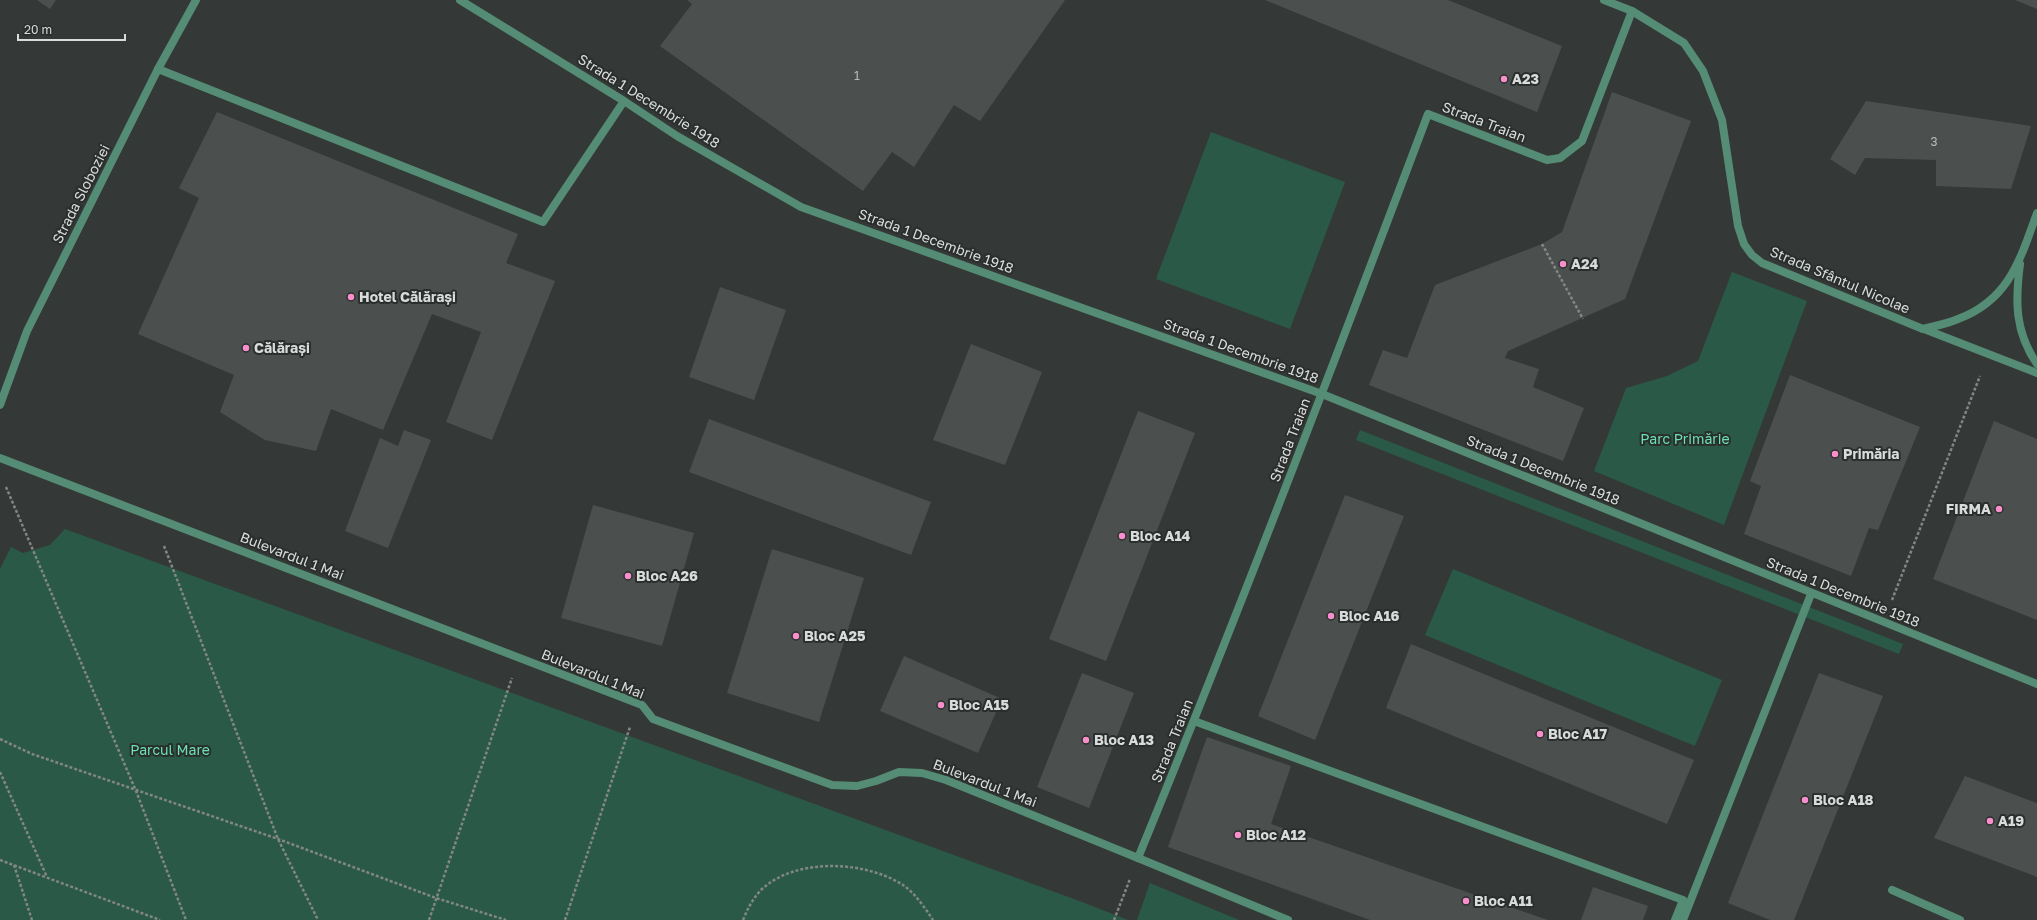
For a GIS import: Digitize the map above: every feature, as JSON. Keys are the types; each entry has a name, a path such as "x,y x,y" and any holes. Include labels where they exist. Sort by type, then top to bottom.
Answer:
{"street":[{"name":"Strada Sloboziei","path":"0,405 27,331 158,69 196,0"},
{"name":"Strada 1 Decembrie 1918","path":"460,0 624,101 677,136 801,206 1322,394 1811,594 2037,684"},
{"name":"Strada Sfântul Nicolae","path":"1604,0 1632,11 1684,43 1703,71 1722,120 1738,226 1744,244 1752,255 1762,263 1923,329 1989,353 2037,373"},
{"name":"Strada Traian","path":"1138,858 1194,721 1322,394 1428,114 1547,160 1560,158 1582,141 1632,11"},
{"path":"158,69 543,222 624,101"},
{"path":"2037,213 2020,262 2016,301 2017,316 2030,354 2037,364"},
{"name":"Strada Sfântul Nicolae","path":"1923,329 1958,320 1985,307 1997,296 2020,262"},
{"name":"Bulevardul 1 Mai","path":"0,458 642,705 653,719 832,785 857,786 876,781 899,772 922,773 946,780 1288,920"},
{"path":"1683,920 1811,594"},
{"path":"1194,721 1683,900 1675,920"},
{"path":"1892,890 1960,920"}],"path":[{"path":"1542,244 1583,319"},
{"path":"1883,623 1989,353"},
{"path":"6,487 136,791 186,920"},
{"path":"164,546 278,839 318,920"},
{"path":"429,920 512,677"},
{"path":"565,920 632,722"},
{"path":"0,739 32,754 278,839 436,898 506,920"},
{"path":"0,772 47,877"},
{"path":"1114,920 1138,858"},
{"path":"0,860 160,920"},
{"path":"14,865 32,920"},
{"path":"743,920 749,905 763,889 784,875 814,867 840,865 874,871 904,886 923,906 933,920"}],"green space":[{"path":"1211,132 1345,182 1290,329 1156,279"},
{"name":"Parc Primărie","path":"1732,272 1807,301 1724,525 1594,471 1626,388 1667,376 1698,361"},
{"path":"1360,430 1903,644 1899,654 1356,440"},
{"name":"Parcul Mare","path":"65,529 1128,920 0,920 0,569 11,547 23,553 50,545"},
{"path":"1453,569 1722,680 1695,746 1425,635"},
{"path":"1150,883 1239,920 1137,920"}],"building":[{"path":"37,0 56,0 50,9"},
{"path":"687,0 1065,0 980,121 954,105 914,167 892,152 863,191 660,46 692,4"},
{"name":"A23","path":"1265,0 1448,0 1562,46 1537,112"},
{"path":"2015,0 2037,0 2037,9"},
{"name":"A24","path":"1612,92 1691,121 1625,299 1508,351 1505,358 1539,369 1533,387 1584,408 1563,461 1369,385 1383,350 1407,358 1435,285 1542,244 1562,232"},
{"path":"1866,101 2031,126 2011,189 1936,186 1936,160 1865,158 1855,175 1830,159"},
{"name":"Hotel Călărași","path":"217,112 518,234 506,263 555,281 492,440 446,422 481,332 432,314 383,430 331,409 316,451 265,440 220,412 234,375 138,334 199,198 179,188"},
{"path":"720,287 786,310 754,400 689,377"},
{"path":"971,344 1042,372 1005,465 933,440"},
{"name":"Primăria","path":"1790,375 1920,427 1878,530 1869,528 1851,576 1744,534 1761,486 1750,481"},
{"name":"Bloc A14","path":"1138,411 1195,433 1106,661 1049,639"},
{"path":"709,419 931,502 911,555 689,472"},
{"name":"FIRMA","path":"1994,421 2037,439 2037,620 1933,579"},
{"path":"404,430 431,440 388,548 345,531 380,438 398,446"},
{"name":"Bloc A16","path":"1345,495 1404,516 1315,740 1258,716"},
{"name":"Bloc A26","path":"593,505 694,533 662,646 561,618"},
{"name":"Bloc A25","path":"772,549 864,578 819,722 727,693"},
{"name":"Bloc A17","path":"1411,644 1694,760 1667,824 1386,708"},
{"name":"Bloc A15","path":"904,656 1002,699 978,753 880,711"},
{"name":"Bloc A13","path":"1082,673 1134,693 1089,808 1037,787"},
{"name":"Bloc A18","path":"1819,673 1883,696 1794,920 1770,920 1728,903"},
{"name":"Bloc A12","path":"1207,737 1291,766 1271,824 1548,920 1370,920 1168,847"},
{"name":"A19","path":"1965,776 2037,803 2037,877 1934,838"},
{"path":"1593,887 1648,906 1643,920 1581,920"}],"place":[{"name":"A23","path":"1504,79"},
{"name":"A24","path":"1563,264"},
{"name":"Hotel Călărași","path":"351,297"},
{"name":"Călărași","path":"246,348"},
{"name":"Primăria","path":"1835,454"},
{"name":"FIRMA","path":"1999,509"},
{"name":"Bloc A14","path":"1122,536"},
{"name":"Bloc A26","path":"628,576"},
{"name":"Bloc A16","path":"1331,616"},
{"name":"Bloc A25","path":"796,636"},
{"name":"Bloc A15","path":"941,705"},
{"name":"Bloc A17","path":"1540,734"},
{"name":"Bloc A13","path":"1086,740"},
{"name":"Bloc A18","path":"1805,800"},
{"name":"A19","path":"1990,821"},
{"name":"Bloc A12","path":"1238,835"},
{"name":"Bloc A11","path":"1466,901"}]}
